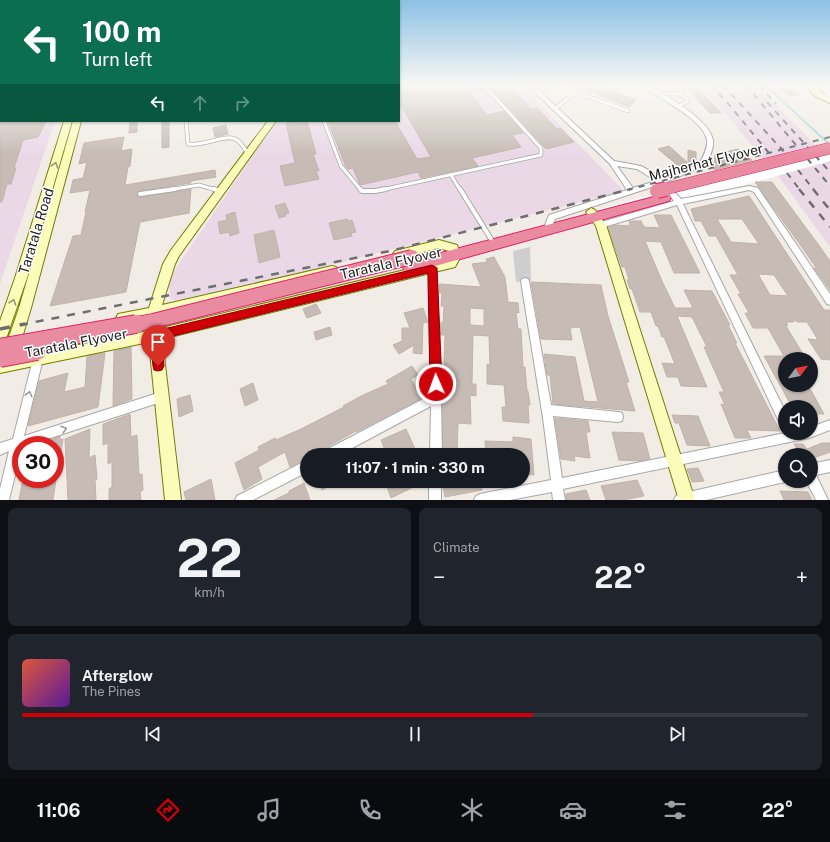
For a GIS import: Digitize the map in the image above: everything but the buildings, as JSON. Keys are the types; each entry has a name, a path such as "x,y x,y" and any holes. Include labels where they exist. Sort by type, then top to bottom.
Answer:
{"highway":[{"name":"Majherhat Flyover","path":"596,218 662,190 830,148"},
{"name":"Majherhat Flyover","path":"662,190 830,153"},
{"path":"454,251 491,239 549,225 596,218"},
{"path":"454,251 596,218"},
{"name":"Taratala Flyover","path":"3,364 454,251"},
{"name":"Taratala Flyover","path":"0,348 153,321 411,262"}],"street":[{"path":"549,225 552,217 631,190 662,190 702,165 708,154 710,141 709,135 697,120 681,108"},
{"path":"556,109 612,163 631,190"},
{"name":"Taratala Road","path":"0,340 22,278 68,122"},
{"path":"3,364 26,308 53,203 77,122"},
{"path":"173,500 161,397 154,312 169,264 175,253 271,122"},
{"path":"612,163 639,167 662,190 679,202 778,407"},
{"path":"778,478 685,500 676,462 596,218 749,188 756,190 830,301"},
{"path":"0,340 154,312 439,244 454,251 451,264 155,335 38,359 3,364"},
{"path":"432,268 436,448"},
{"path":"525,281 547,410 559,500"},
{"path":"19,436 38,359"},
{"path":"39,436 161,397"},
{"path":"341,448 436,398"},
{"path":"547,410 618,417"},
{"path":"818,430 830,425"},
{"path":"480,500 676,462 778,438"},
{"path":"0,448 12,444"},
{"path":"2,500 12,462"},
{"path":"818,469 830,466"},
{"path":"241,500 300,470"},
{"path":"435,488 435,500"},
{"path":"816,488 822,500"}],"lane":[{"path":"324,122 342,166 357,188 362,191 375,191 541,155 541,148 505,108"},
{"path":"621,108 628,111"},
{"path":"186,122 188,144 198,144 230,138 238,141 248,153"},
{"path":"451,175 491,239"},
{"path":"140,194 199,185 220,192"}],"shaded area":[{"path":"400,108 544,108 624,191 184,302 170,299 169,278 261,144 278,122 400,122"},
{"path":"721,108 780,108 830,161 830,247 779,177"},
{"path":"0,122 55,122 0,284"},
{"path":"530,247 531,281 516,282 513,251"}],"pier":[{"path":"830,146 830,161 612,222 599,209"}],"waterway":[{"path":"790,108 829,144"}],"railway":[{"path":"732,108 769,153"},
{"path":"744,108 782,150"},
{"path":"765,108 797,146"},
{"path":"773,108 804,144"},
{"path":"804,144 830,137"},
{"path":"797,146 804,144"},
{"path":"804,144 830,172"},
{"path":"782,150 797,146"},
{"path":"797,146 830,186"},
{"path":"769,153 782,150"},
{"path":"782,150 787,155"},
{"path":"627,190 769,153"},
{"path":"769,153 774,159"},
{"path":"798,170 814,190"},
{"path":"787,173 800,190"},
{"path":"0,329 390,251 631,189"},
{"path":"799,189 830,227"},
{"path":"813,189 830,210"}],"route":[{"path":"158,366 155,335 432,268 436,384"}]}
